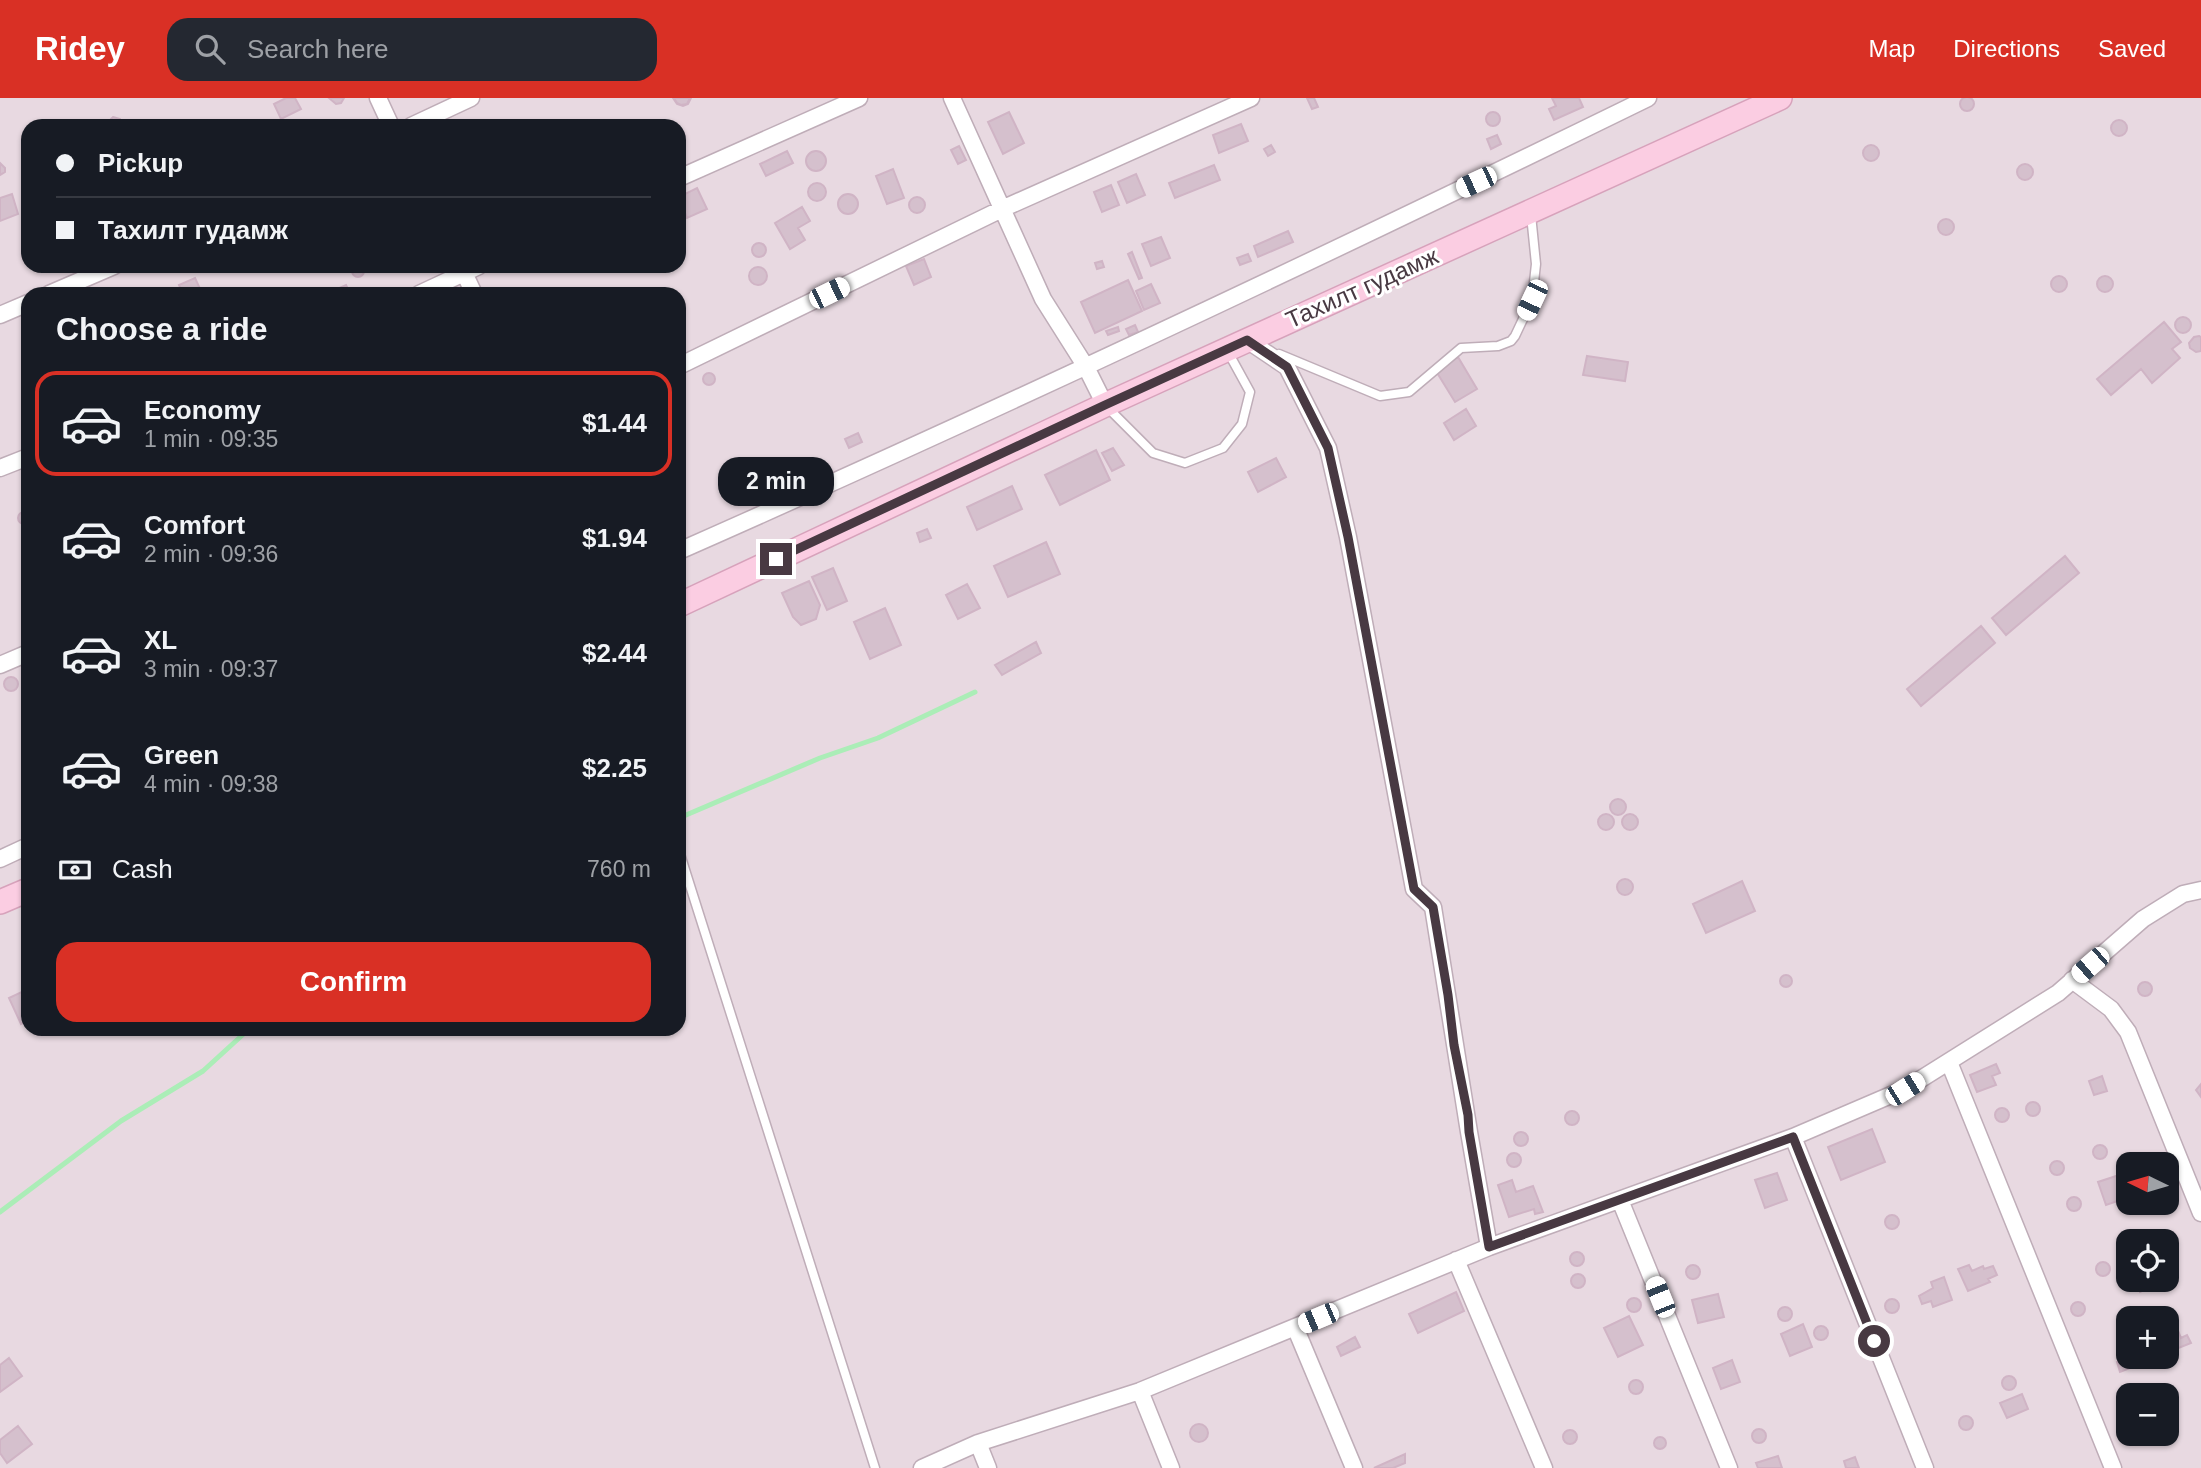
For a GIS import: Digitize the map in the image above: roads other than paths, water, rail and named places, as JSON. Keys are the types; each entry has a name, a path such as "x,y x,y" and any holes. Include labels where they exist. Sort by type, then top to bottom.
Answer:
{"main road":[{"name":"Тахилт гудамж","path":"686,602 1105,405 1780,98"},
{"path":"0,902 21,893"}],"street":[{"path":"378,98 388,119"},
{"path":"426,119 471,98"},
{"path":"686,175 859,98"},
{"path":"953,98 1043,299 1086,367 1105,405"},
{"path":"686,363 1004,208 1251,98"},
{"path":"686,548 1086,367 1648,98"},
{"path":"65,287 98,273"},
{"path":"432,287 459,273"},
{"path":"0,315 21,306"},
{"path":"1237,345 1287,367 1328,448 1348,537 1414,889 1433,907 1489,1247"},
{"path":"0,468 21,460"},
{"path":"0,665 21,656"},
{"path":"0,859 21,849"},
{"path":"922,1468 978,1443 1140,1391 1456,1260 1793,1137 1905,1089 2058,993 2143,919 2183,894 2201,890"},
{"path":"2072,981 2110,1009 2128,1032 2201,1213"},
{"path":"1949,1062 2113,1468"},
{"path":"1793,1137 1925,1468"},
{"path":"1620,1200 1729,1468"},
{"path":"1456,1260 1544,1468"},
{"path":"1295,1327 1354,1468"},
{"path":"1140,1391 1171,1468"},
{"path":"978,1443 988,1468"}],"lane":[{"path":"1237,345 1380,396 1409,392 1461,348 1498,346 1511,341 1515,336 1532,300 1536,264 1531,211"},
{"path":"1105,405 1153,453 1185,463 1223,448 1242,424 1250,392 1237,345"},
{"path":"686,873 875,1468"}],"waterway":[{"path":"686,815 820,758 878,738 975,692"},
{"path":"0,1212 121,1121 203,1071 241,1036"}]}
